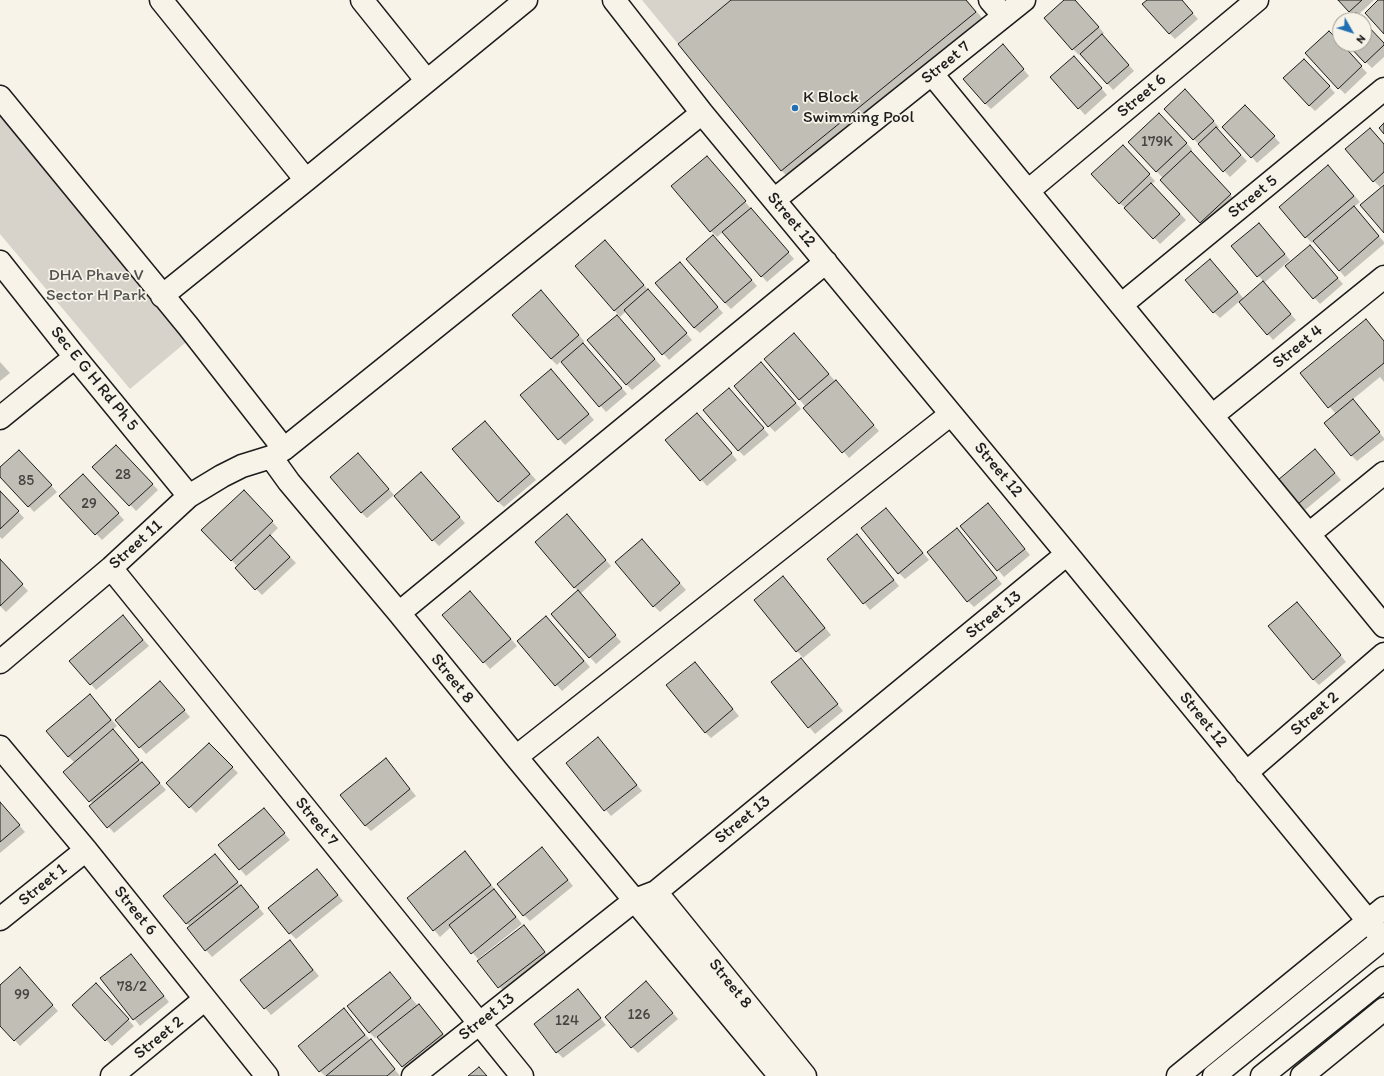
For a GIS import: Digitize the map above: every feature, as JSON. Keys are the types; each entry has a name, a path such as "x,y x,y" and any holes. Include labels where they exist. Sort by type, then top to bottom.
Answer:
{"street":[{"path":"161,0 306,180"},
{"path":"362,0 427,81"},
{"path":"162,296 526,0"},
{"name":"Street 12","path":"614,0 702,112 1246,773 1376,915 1383,938"},
{"name":"Street 7","path":"774,200 932,74 997,8 1024,0"},
{"name":"Street 6","path":"1028,191 1257,0"},
{"path":"932,74 1384,626"},
{"name":"Street 5","path":"1121,305 1384,89"},
{"name":"Street 8","path":"0,97 162,296 278,453 289,482 399,613 780,1076"},
{"path":"278,453 702,112"},
{"name":"Sec E G H Rd Ph 5","path":"0,262 75,357 190,496"},
{"path":"399,613 826,262"},
{"name":"Street 4","path":"1212,416 1384,278"},
{"path":"0,418 75,357"},
{"path":"516,757 951,414"},
{"name":"Street 11","path":"0,662 110,568 190,496 222,476 242,466 278,453"},
{"path":"1309,534 1384,473"},
{"name":"Street 13","path":"413,1076 635,900 656,892 1067,554"},
{"name":"Street 7","path":"110,568 522,1076"},
{"name":"Street 2","path":"1246,773 1384,654"},
{"name":"Street 6","path":"0,747 86,850 267,1076"},
{"name":"Street 1","path":"0,920 86,850"},
{"name":"Street 8","path":"656,892 805,1076"},
{"path":"1178,1076 1376,915"},
{"path":"1214,1076 1383,938"},
{"path":"1262,1076 1384,978"},
{"name":"Street 2","path":"112,1076 206,999"},
{"path":"1302,1076 1384,1009"}],"green space":[{"path":"642,0 731,0 678,44"},
{"name":"DHA Phave V Sector H Park","path":"0,110 191,338 130,389 0,234"}],"building":[{"name":"K Block Swimming Pool","path":"731,0 966,0 976,12 781,171 678,44"},
{"path":"1064,0 1075,0 1099,27 1072,50 1044,18"},
{"path":"1147,0 1182,0 1193,13 1169,34 1142,4"},
{"path":"1338,0 1362,0 1349,12"},
{"path":"1378,0 1384,0 1384,34 1372,21 1372,12 1366,12"},
{"path":"1372,30 1384,43 1384,45 1365,63 1355,52 1372,52"},
{"path":"1329,31 1332,34 1332,52 1349,52 1362,66 1338,89 1305,53"},
{"path":"1102,34 1129,65 1107,84 1080,54"},
{"path":"1003,44 1024,69 985,104 963,79"},
{"path":"1074,56 1102,88 1078,109 1050,77"},
{"path":"1304,59 1330,86 1309,106 1283,78"},
{"path":"1185,89 1214,121 1193,140 1164,109"},
{"path":"1245,105 1275,136 1251,158 1222,127"},
{"path":"1159,113 1187,143 1156,172 1128,142"},
{"path":"1384,123 1384,134 1379,128"},
{"path":"1216,127 1241,155 1223,172 1198,144"},
{"path":"1370,128 1384,144 1384,172 1373,182 1345,149"},
{"path":"1123,145 1150,174 1119,204 1091,174"},
{"path":"1191,151 1231,194 1200,223 1160,180"},
{"path":"707,156 746,201 710,232 671,186"},
{"path":"1328,165 1354,196 1305,238 1279,207"},
{"path":"1151,183 1180,214 1153,239 1124,208"},
{"path":"1384,185 1384,233 1360,205"},
{"path":"1354,206 1379,236 1339,271 1313,241"},
{"path":"751,208 789,252 761,277 722,232"},
{"path":"1259,223 1285,254 1257,277 1231,246"},
{"path":"713,235 752,280 725,303 686,259"},
{"path":"605,240 644,285 614,311 575,266"},
{"path":"1310,245 1338,278 1313,299 1285,266"},
{"path":"1210,259 1238,292 1213,313 1185,280"},
{"path":"680,262 718,307 694,328 655,283"},
{"path":"1263,281 1291,314 1267,335 1239,302"},
{"path":"648,289 687,333 662,355 624,310"},
{"path":"541,290 579,335 551,359 512,315"},
{"path":"617,315 655,359 626,385 587,340"},
{"path":"1366,319 1384,341 1384,363 1328,408 1300,373"},
{"path":"794,333 829,374 799,400 764,359"},
{"path":"583,343 622,388 599,407 561,362"},
{"path":"761,362 796,403 768,427 734,386"},
{"path":"551,369 589,414 558,440 520,395"},
{"path":"836,380 874,425 842,453 803,408"},
{"path":"729,388 764,428 738,451 703,410"},
{"path":"1353,399 1380,432 1351,456 1324,423"},
{"path":"697,413 732,453 700,481 665,440"},
{"path":"485,421 530,474 498,502 452,449"},
{"path":"116,445 153,484 129,506 92,467"},
{"path":"1315,449 1335,473 1298,504 1278,480"},
{"path":"19,450 52,485 28,507 0,477 0,467"},
{"path":"358,453 389,489 361,513 330,477"},
{"path":"421,472 460,517 432,541 394,496"},
{"path":"83,474 119,513 95,535 59,496"},
{"path":"244,490 273,521 231,561 201,530"},
{"path":"0,491 19,511 0,529"},
{"path":"988,503 1025,549 997,571 960,526"},
{"path":"886,508 923,553 898,574 861,528"},
{"path":"567,514 606,560 574,588 535,542"},
{"path":"957,528 997,578 967,602 927,552"},
{"path":"857,534 894,580 863,604 827,559"},
{"path":"270,535 290,557 255,590 235,568"},
{"path":"642,539 680,583 653,607 615,562"},
{"path":"0,559 23,584 0,606"},
{"path":"783,576 825,628 796,652 754,600"},
{"path":"578,590 616,635 589,658 551,614"},
{"path":"470,591 511,639 483,663 442,615"},
{"path":"1297,602 1341,655 1313,680 1268,626"},
{"path":"123,615 143,640 90,685 69,661"},
{"path":"546,616 584,661 555,686 517,641"},
{"path":"801,658 838,704 808,728 771,682"},
{"path":"695,662 733,709 705,733 666,685"},
{"path":"160,681 185,710 139,748 115,720"},
{"path":"90,694 111,720 68,757 46,731"},
{"path":"113,729 139,760 89,802 63,772"},
{"path":"598,737 637,785 604,811 566,763"},
{"path":"209,743 233,767 189,808 166,783"},
{"path":"386,758 410,789 365,826 340,795"},
{"path":"142,762 160,783 107,828 89,806"},
{"path":"0,802 20,825 0,842"},
{"path":"264,808 285,833 239,870 218,845"},
{"path":"542,847 568,880 523,916 497,884"},
{"path":"465,851 491,885 433,931 407,898"},
{"path":"215,854 238,882 186,924 163,896"},
{"path":"317,869 338,895 289,934 268,908"},
{"path":"241,885 259,907 205,951 187,928"},
{"path":"494,889 516,917 471,954 449,925"},
{"path":"524,925 545,952 498,988 477,961"},
{"path":"290,940 313,970 264,1009 240,980"},
{"path":"131,954 164,996 133,1020 100,978"},
{"path":"20,967 53,1005 14,1041 0,1026 0,985"},
{"path":"390,972 411,998 369,1033 347,1006"},
{"path":"646,981 673,1013 631,1048 605,1017"},
{"path":"96,983 129,1019 105,1041 72,1005"},
{"path":"578,989 601,1018 556,1053 534,1024"},
{"path":"419,1004 443,1034 402,1067 377,1037"},
{"path":"344,1008 365,1035 319,1072 298,1046"},
{"path":"371,1039 395,1069 387,1076 326,1076"},
{"path":"479,1067 487,1076 468,1076"}],"place":[{"name":"K Block Swimming Pool","path":"795,108"}]}
